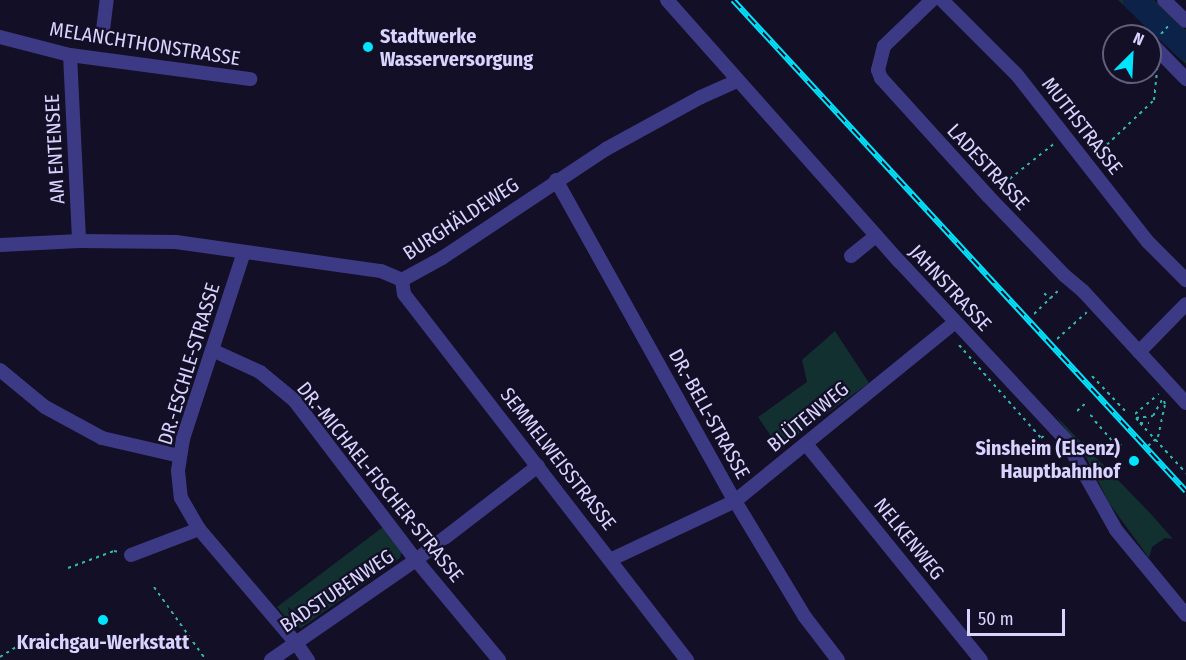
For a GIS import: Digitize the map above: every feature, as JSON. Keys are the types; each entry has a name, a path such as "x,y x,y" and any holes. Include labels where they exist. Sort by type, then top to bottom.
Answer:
{"street":[{"path":"102,38 107,0"},
{"name":"JAHNSTRASSE","path":"667,0 952,325 1065,439 1116,530 1186,615"},
{"name":"LADESTRASSE","path":"932,0 884,46 878,70 881,78 988,196 1083,291 1186,403"},
{"name":"MUTHSTRASSE","path":"942,0 1017,75 1066,134 1148,242 1186,280"},
{"path":"1164,0 1183,17"},
{"name":"MELANCHTHONSTRASSE","path":"0,37 70,55 250,79"},
{"path":"1162,54 1186,79"},
{"name":"AM ENTENSEE","path":"70,55 79,240"},
{"name":"BURGHÄLDEWEG","path":"0,245 79,240 177,243 381,271 402,280 442,258 556,180 701,97 737,81"},
{"name":"DR.-BELL-STRASSE","path":"556,180 735,501 805,617 838,660"},
{"path":"851,256 876,236"},
{"name":"DR.-ESCHLE-STRASSE","path":"244,252 180,456 178,471 181,498 199,529 308,660"},
{"name":"SEMMELWEISSTRASSE","path":"402,280 405,294 612,559 687,660"},
{"path":"1139,352 1186,304"},
{"name":"BLÜTENWEG","path":"612,559 735,501 952,325"},
{"name":"DR.-MICHAEL-FISCHER-STRASSE","path":"212,350 260,372 294,400 416,560 499,660"},
{"path":"0,370 45,406 102,438 180,456"},
{"name":"NELKENWEG","path":"806,444 981,660"},
{"name":"BADSTUBENWEG","path":"271,660 416,560 538,466"},
{"path":"131,555 199,529"}],"path":[{"path":"1162,43 1183,17"},
{"path":"1098,152 1154,100 1155,84"},
{"path":"988,196 1066,134"},
{"path":"1034,314 1070,280"},
{"path":"1044,293 1050,299"},
{"path":"1057,339 1095,304"},
{"path":"958,343 961,351 1041,439 1045,435"},
{"path":"1092,376 1128,414"},
{"path":"1135,414 1158,393"},
{"path":"1148,446 1158,437 1165,404 1162,400 1153,416 1136,418 1140,423 1186,473"},
{"path":"1077,411 1087,402"},
{"path":"1093,419 1118,447"},
{"path":"1140,423 1149,423"},
{"path":"1155,424 1161,424"},
{"path":"1114,451 1124,442"},
{"path":"68,568 114,551 131,555"},
{"path":"154,586 206,660"},
{"path":"0,657 27,640"}],"green space":[{"path":"1118,0 1154,0 1186,30 1186,64 1162,41 1162,24 1144,24"},
{"path":"835,331 869,383 779,448 758,417 807,382 802,360"},
{"path":"1055,415 1173,539 1165,538 1152,547 1149,558 1109,503 1086,457"},
{"path":"383,527 402,551 400,558 301,628 293,626 277,607"}],"waterway":[{"path":"1135,0 1186,48"}],"railway":[{"path":"733,0 1186,491"}],"place":[{"name":"Stadtwerke Wasserversorgung","path":"368,47"},
{"name":"Sinsheim (Elsenz) Hauptbahnhof","path":"1134,461"},
{"name":"Kraichgau-Werkstatt","path":"103,620"}]}
